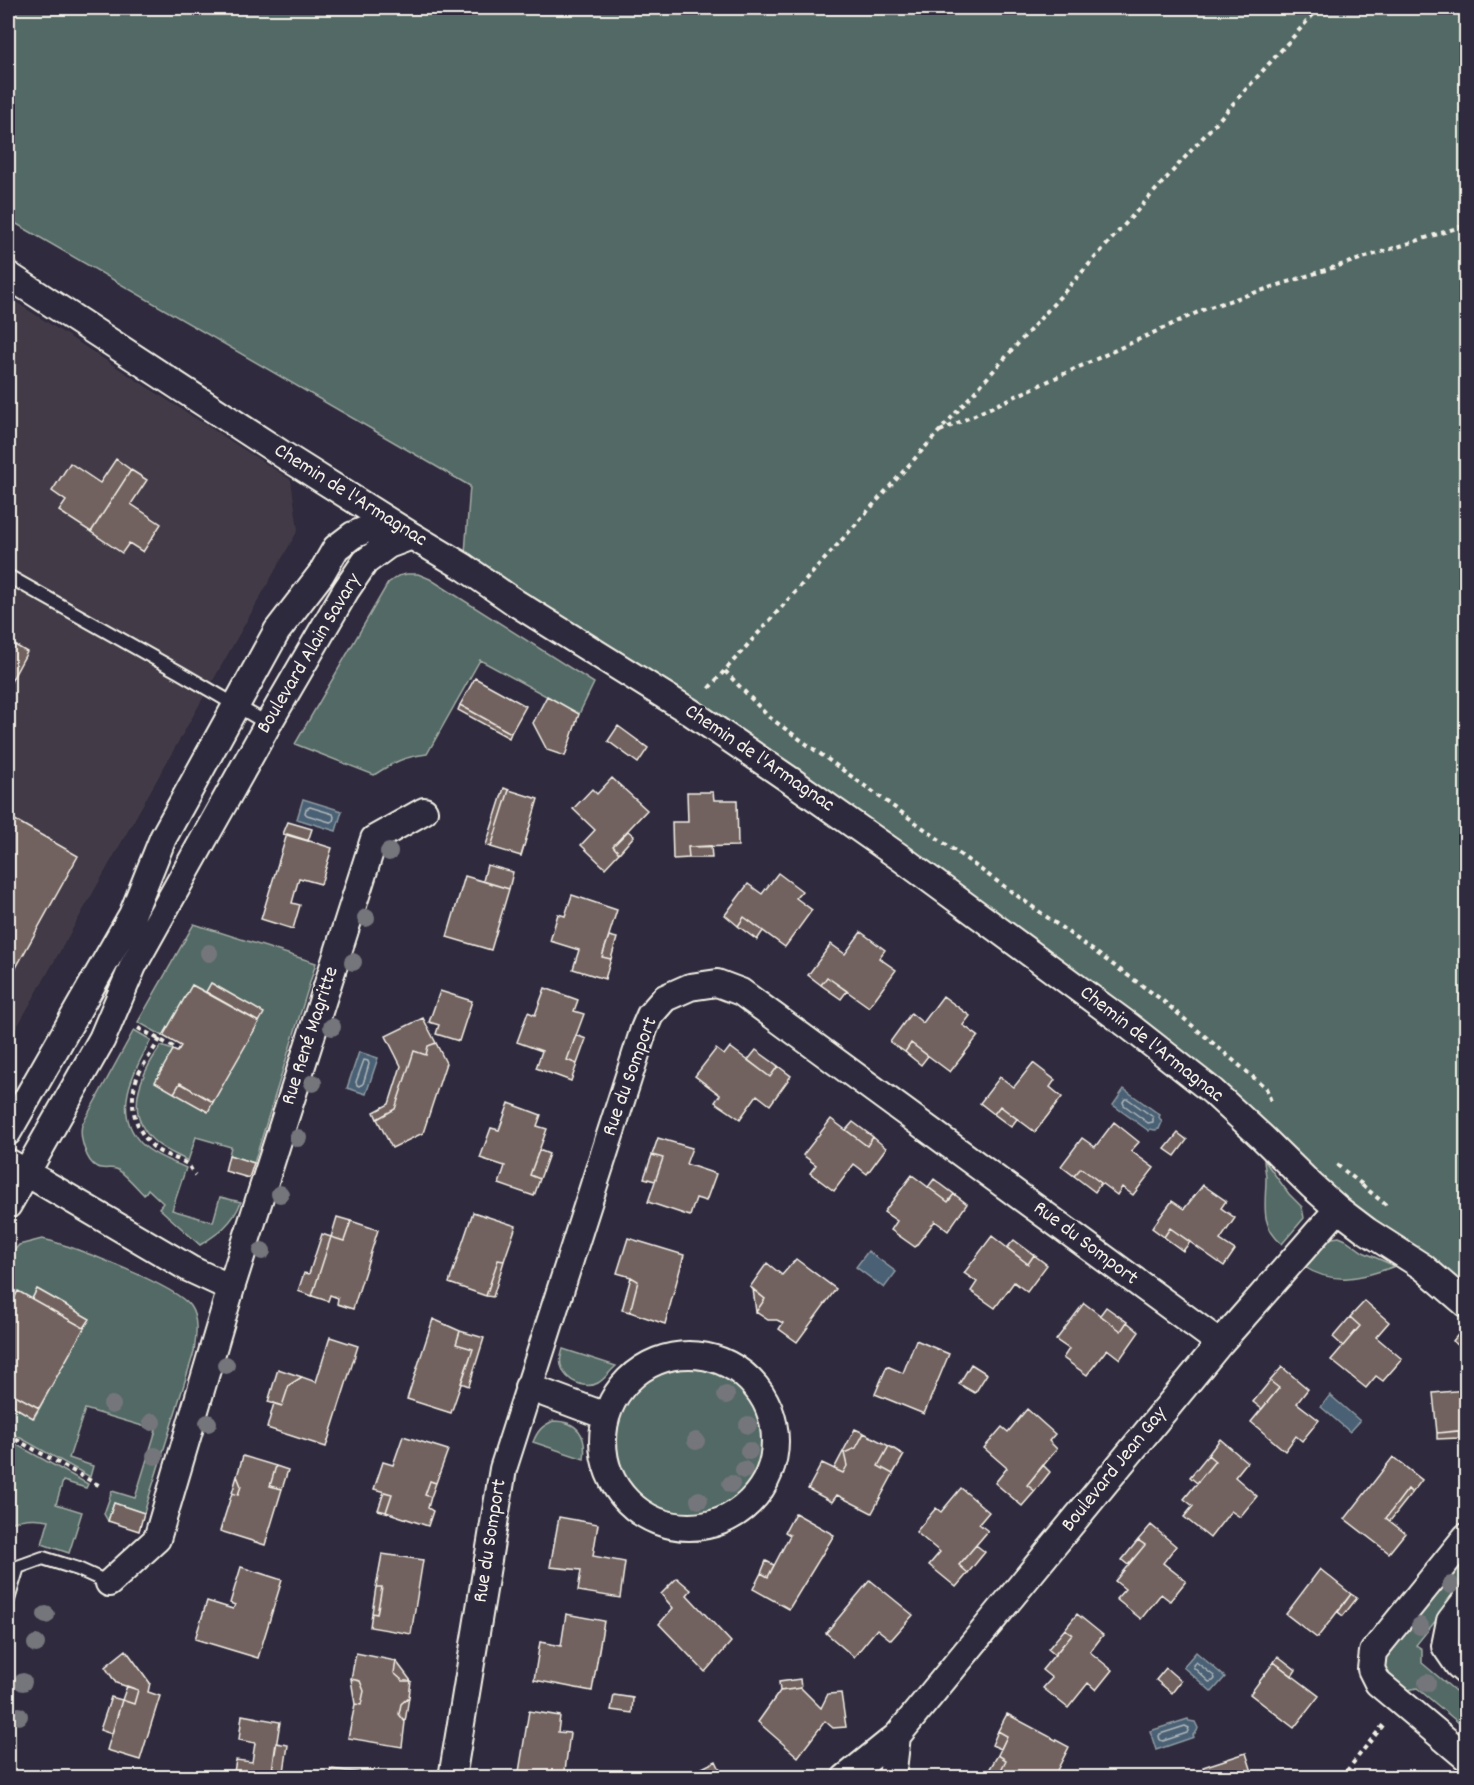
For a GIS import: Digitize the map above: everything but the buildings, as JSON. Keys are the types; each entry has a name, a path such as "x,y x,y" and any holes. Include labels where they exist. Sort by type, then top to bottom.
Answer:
{"street":[{"name":"Chemin de l'Armagnac","path":"8,275 288,458 689,711 794,782 1130,1026 1212,1091 1338,1209 1367,1231 1424,1267 1467,1304"},
{"name":"Boulevard Alain Savary","path":"8,1132 132,915 163,838 278,631 321,574 336,548 352,535 376,529 412,536"},
{"name":"Boulevard Alain Savary","path":"8,1205 16,1167 102,1039 133,966 268,724 346,590 365,562 388,544 412,536"},
{"name":"Rue René Magritte","path":"109,1583 157,1539 231,1288 374,839 424,811"},
{"name":"Rue du Somport","path":"452,1778 503,1469 650,1015 665,998 690,987 717,983 741,992 1220,1343"},
{"path":"16,1167 190,1269 231,1288"},
{"name":"Boulevard Jean Gay","path":"846,1777 897,1736 1220,1343 1338,1209"},
{"path":"699,1355 728,1363 753,1382 769,1407 776,1437 772,1467 759,1494 737,1514 709,1526 679,1528 650,1519 626,1501 609,1476 602,1446 606,1416 619,1389 641,1368 669,1356 699,1355"},
{"path":"528,1387 606,1416"},
{"path":"1467,1537 1373,1652 1371,1669 1378,1683 1467,1757"},
{"path":"1467,1600 1450,1621 1445,1646 1458,1665 1467,1672"},
{"path":"892,1778 897,1736"}],"lane":[{"path":"8,576 268,724"},
{"path":"8,1600 18,1568 43,1558 78,1569 109,1583"}],"path":[{"path":"689,711 1319,8"},
{"path":"938,433 1207,308 1467,225"},
{"path":"725,671 769,717 1162,1000 1266,1088 1275,1110"},
{"path":"130,1023 179,1050"},
{"path":"159,1039 138,1075 132,1108 137,1126 144,1138 159,1151 187,1164 195,1175"},
{"path":"8,1435 102,1486"},
{"path":"1341,1778 1401,1702"},
{"path":"8,1738 13,1740 8,1756"}],"shaded area":[{"path":"8,297 291,480 298,530 8,1043"}],"green space":[{"path":"8,8 1466,8 1466,1304 1212,1091 464,567 470,486 8,219"},
{"path":"418,574 430,579 594,683 579,714 480,660 427,754 399,761 374,775 295,744 388,583 398,576"},
{"path":"194,924 316,963 254,1163 229,1155 231,1147 196,1137 188,1161 155,1142 145,1131 139,1119 137,1107 141,1082 161,1046 173,1050 156,1082 213,1102 263,1013 211,983 206,992 192,985 163,1036 138,1022"},
{"path":"134,1030 151,1040 128,1091 126,1105 128,1118 132,1131 141,1143 151,1151 186,1168 172,1210 213,1222 220,1197 241,1202 234,1216 224,1227 200,1245 159,1208 163,1203 148,1189 144,1195 127,1177 114,1168 97,1167 90,1160 84,1148 82,1125"},
{"path":"1264,1160 1289,1194 1302,1207 1304,1218 1282,1244 1270,1229 1265,1213"},
{"path":"1339,1237 1363,1252 1395,1266 1360,1277 1337,1278 1314,1272 1303,1266 1325,1239"},
{"path":"42,1239 97,1257 165,1288 181,1298 193,1311 196,1328 194,1352 144,1513 114,1503 108,1521 104,1514 112,1491 135,1498 156,1430 85,1409 69,1458 93,1466 90,1477 8,1431 8,1403 34,1418 89,1319 37,1289 32,1299 18,1292 8,1310 8,1257 19,1245"},
{"path":"563,1349 616,1366 598,1383 582,1385 564,1373 560,1361"},
{"path":"689,1369 717,1374 741,1390 757,1414 762,1442 757,1470 741,1494 717,1510 689,1515 661,1510 637,1494 621,1470 616,1442 621,1414 637,1390 661,1374"},
{"path":"553,1421 569,1424 579,1431 584,1443 584,1459 533,1442 541,1429"},
{"path":"8,1440 88,1484 86,1488 63,1481 56,1504 82,1512 69,1553 42,1544 49,1520 28,1519 8,1524"},
{"path":"1457,1563 1466,1563 1466,1583 1416,1645 1422,1649 1422,1663 1466,1700 1466,1729 1417,1688 1403,1691 1389,1678 1385,1669 1385,1650"}],"water":[{"path":"303,799 342,811 336,831 297,819"},
{"path":"359,1052 378,1058 366,1094 347,1088"},
{"path":"1124,1089 1160,1115 1162,1122 1159,1129 1149,1131 1113,1105"},
{"path":"868,1251 896,1272 884,1288 856,1267"},
{"path":"1330,1395 1360,1421 1350,1432 1321,1407"},
{"path":"1196,1652 1225,1677 1212,1692 1183,1667"},
{"path":"1188,1719 1195,1722 1198,1728 1194,1737 1156,1750 1150,1731"}]}
